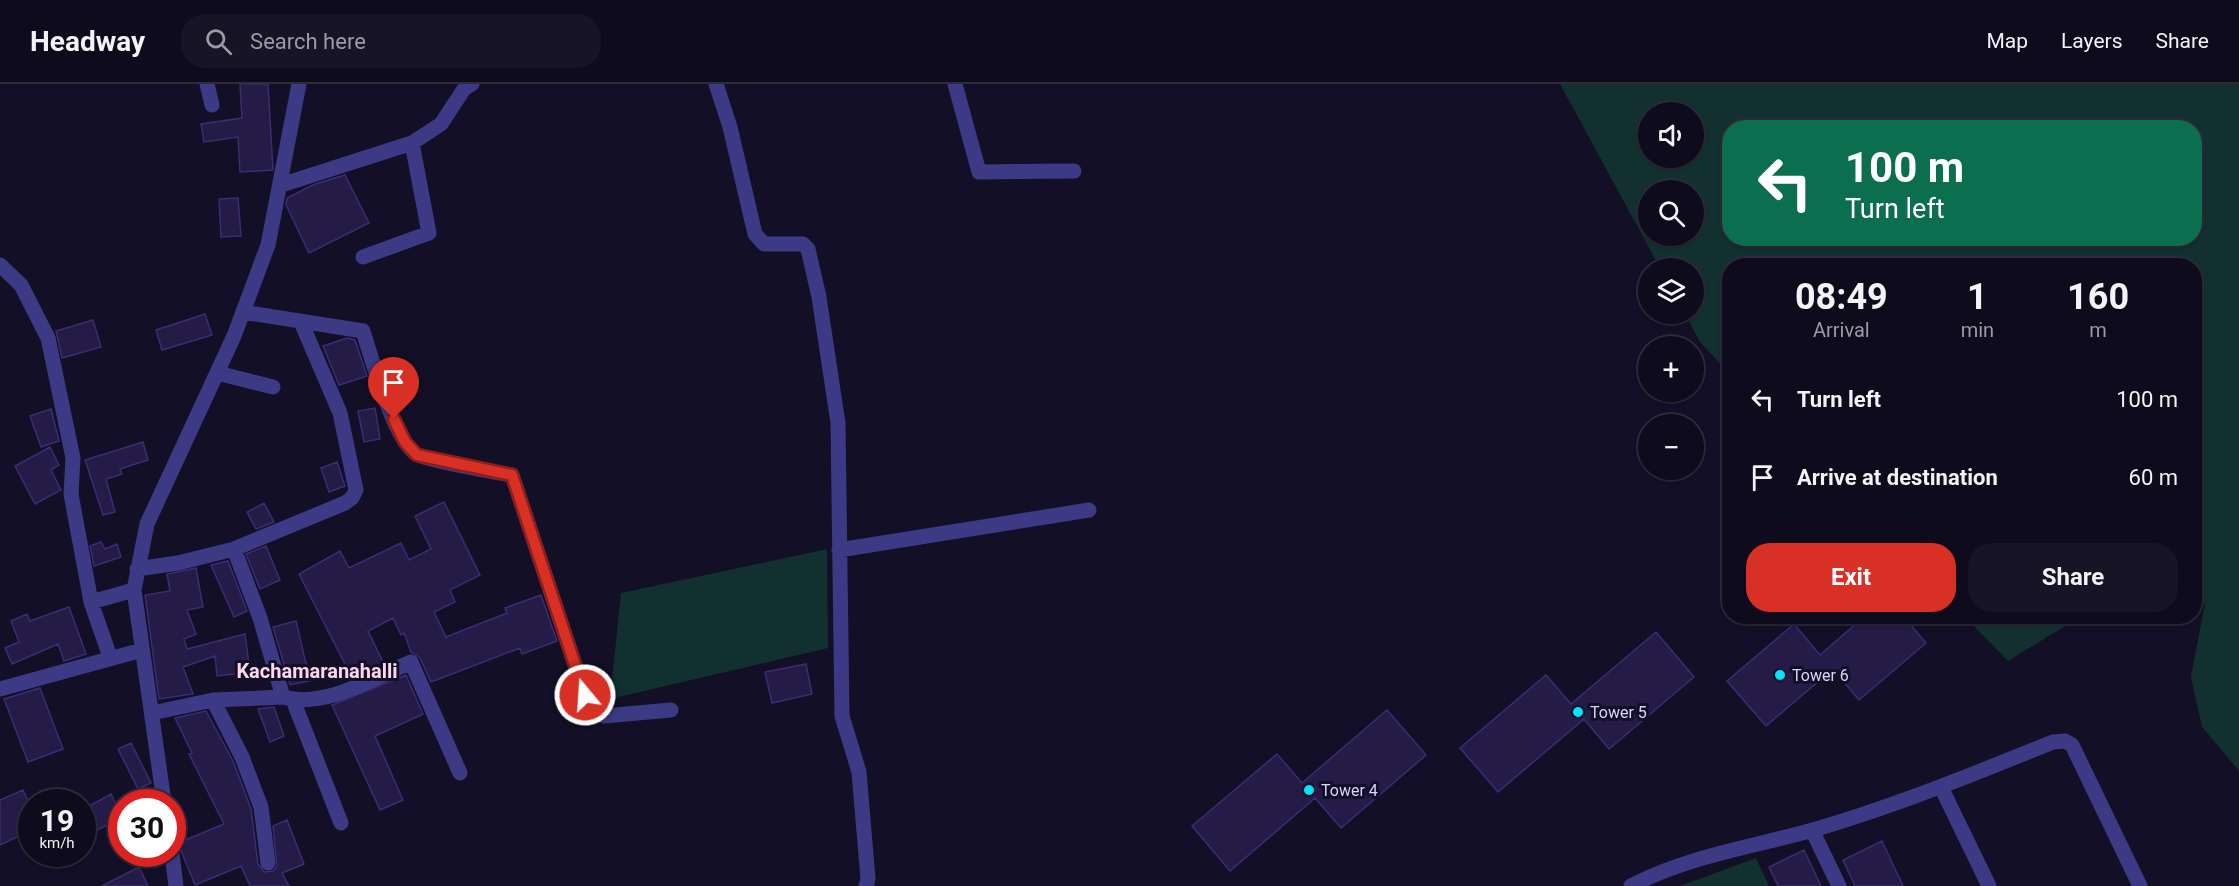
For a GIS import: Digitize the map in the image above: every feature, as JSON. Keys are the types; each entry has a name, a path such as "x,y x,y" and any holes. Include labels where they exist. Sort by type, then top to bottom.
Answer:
{"street":[{"path":"207,84 212,105"},
{"path":"162,789 134,590 137,569 147,524 217,373 268,244 299,84"},
{"path":"281,185 412,143 441,124 458,97 472,84"},
{"path":"716,84 730,127 755,234 765,244 803,244 808,249 819,297 838,423 842,716 859,772 868,879 866,886"},
{"path":"955,84 979,172 1074,171"},
{"path":"363,257 429,233 412,143"},
{"path":"0,265 21,285 48,338 73,458 71,494 91,602 111,657"},
{"path":"243,312 363,331 394,419 405,442 417,455 512,475 585,695 593,712 604,716 671,710"},
{"path":"137,569 178,563 234,549 345,503 352,498 356,490 340,413 301,322"},
{"path":"217,373 273,387"},
{"path":"839,550 1089,510"},
{"path":"234,549 288,698 341,823"},
{"path":"91,602 134,590"},
{"path":"0,689 142,650"},
{"path":"152,713 213,700 332,696 411,662 460,773"},
{"path":"213,700 242,757 261,807 268,863"},
{"path":"1631,886 1736,847 1812,830 1941,787 2053,742 2065,741 2072,745 2140,886"},
{"path":"1941,787 1989,886"},
{"path":"1812,830 1839,886"},
{"path":"174,867 176,886"}],"green space":[{"path":"1560,84 2239,84 2239,771 2202,727 2191,677 2205,603 2202,603 2202,258 1722,258 1722,366 1704,346 1704,336 1697,336 1690,324 1704,324 1704,258 1655,258 1648,246 1704,246 1704,180 1638,180 1638,228"},
{"path":"827,549 828,648 610,699 621,593"},
{"path":"1972,624 2069,624 2008,661"},
{"path":"1756,858 1769,886 1680,886"}],"building":[{"path":"240,84 268,84 273,170 240,172 238,137 204,142 201,124 242,118"},
{"path":"345,175 369,223 309,253 286,205 287,198 315,184"},
{"path":"238,198 241,236 221,237 219,199"},
{"path":"205,314 212,335 162,350 156,330"},
{"path":"93,320 101,347 62,358 56,331"},
{"path":"347,338 355,340 367,376 339,385 323,346"},
{"path":"375,408 380,439 364,442 358,411"},
{"path":"51,409 59,441 41,447 30,416"},
{"path":"143,442 148,460 120,469 122,474 106,479 115,512 103,515 85,460"},
{"path":"50,447 59,465 51,470 61,490 35,504 15,466"},
{"path":"337,462 345,486 329,492 321,468"},
{"path":"444,502 480,575 450,590 455,602 434,612 446,637 507,613 505,608 541,595 557,641 522,654 520,648 431,682 420,658 411,652 404,633 401,635 393,618 368,631 384,664 371,670 350,674 299,574 340,551 349,568 401,543 409,560 431,549 415,516"},
{"path":"264,503 274,522 256,529 247,512"},
{"path":"101,542 105,549 117,544 121,557 94,566 90,546"},
{"path":"266,546 280,580 260,589 246,554"},
{"path":"228,561 247,611 234,617 211,565"},
{"path":"196,568 203,607 187,610 196,634 184,639 187,649 245,634 250,672 217,676 215,656 183,667 193,694 159,699 145,595 170,591 167,574"},
{"path":"69,607 86,654 64,661 58,644 12,664 5,648 19,642 11,621 27,614 30,621"},
{"path":"296,621 310,681 290,685 273,627"},
{"name":"Tower 6","path":"1794,624 1820,655 1856,624 1910,624 1926,643 1859,700 1833,669 1766,726 1727,681"},
{"name":"Tower 5","path":"1656,632 1694,677 1609,749 1584,719 1498,792 1460,748 1546,675 1571,704"},
{"path":"806,664 812,694 772,703 765,672"},
{"path":"406,675 423,714 375,736 403,800 380,810 332,705"},
{"path":"40,688 63,749 28,762 4,699"},
{"path":"274,707 284,736 270,742 258,709"},
{"name":"Tower 4","path":"1387,710 1426,755 1341,828 1315,798 1230,871 1192,826 1277,754 1302,783"},
{"path":"206,711 233,761 251,809 258,864 264,872 273,871 277,866 273,826 287,820 304,864 282,873 289,886 250,886 241,866 195,885 186,863 186,840 224,824 189,754 192,753 175,718"},
{"path":"131,743 151,783 138,789 118,749"},
{"path":"18,792 18,837 0,845 0,800"},
{"path":"108,796 108,824 96,831 96,802"},
{"path":"1882,841 1903,886 1855,886 1843,860"},
{"path":"1804,850 1821,886 1778,886 1769,867"},
{"path":"139,867 148,886 102,886"}],"place":[{"name":"Tower 6","path":"1780,675"},
{"name":"Tower 5","path":"1578,712"},
{"name":"Tower 4","path":"1309,790"}],"district":[{"name":"Kachamaranahalli","path":"317,671"}],"route":[{"path":"394,419 405,442 417,455 512,475 585,695"}]}
